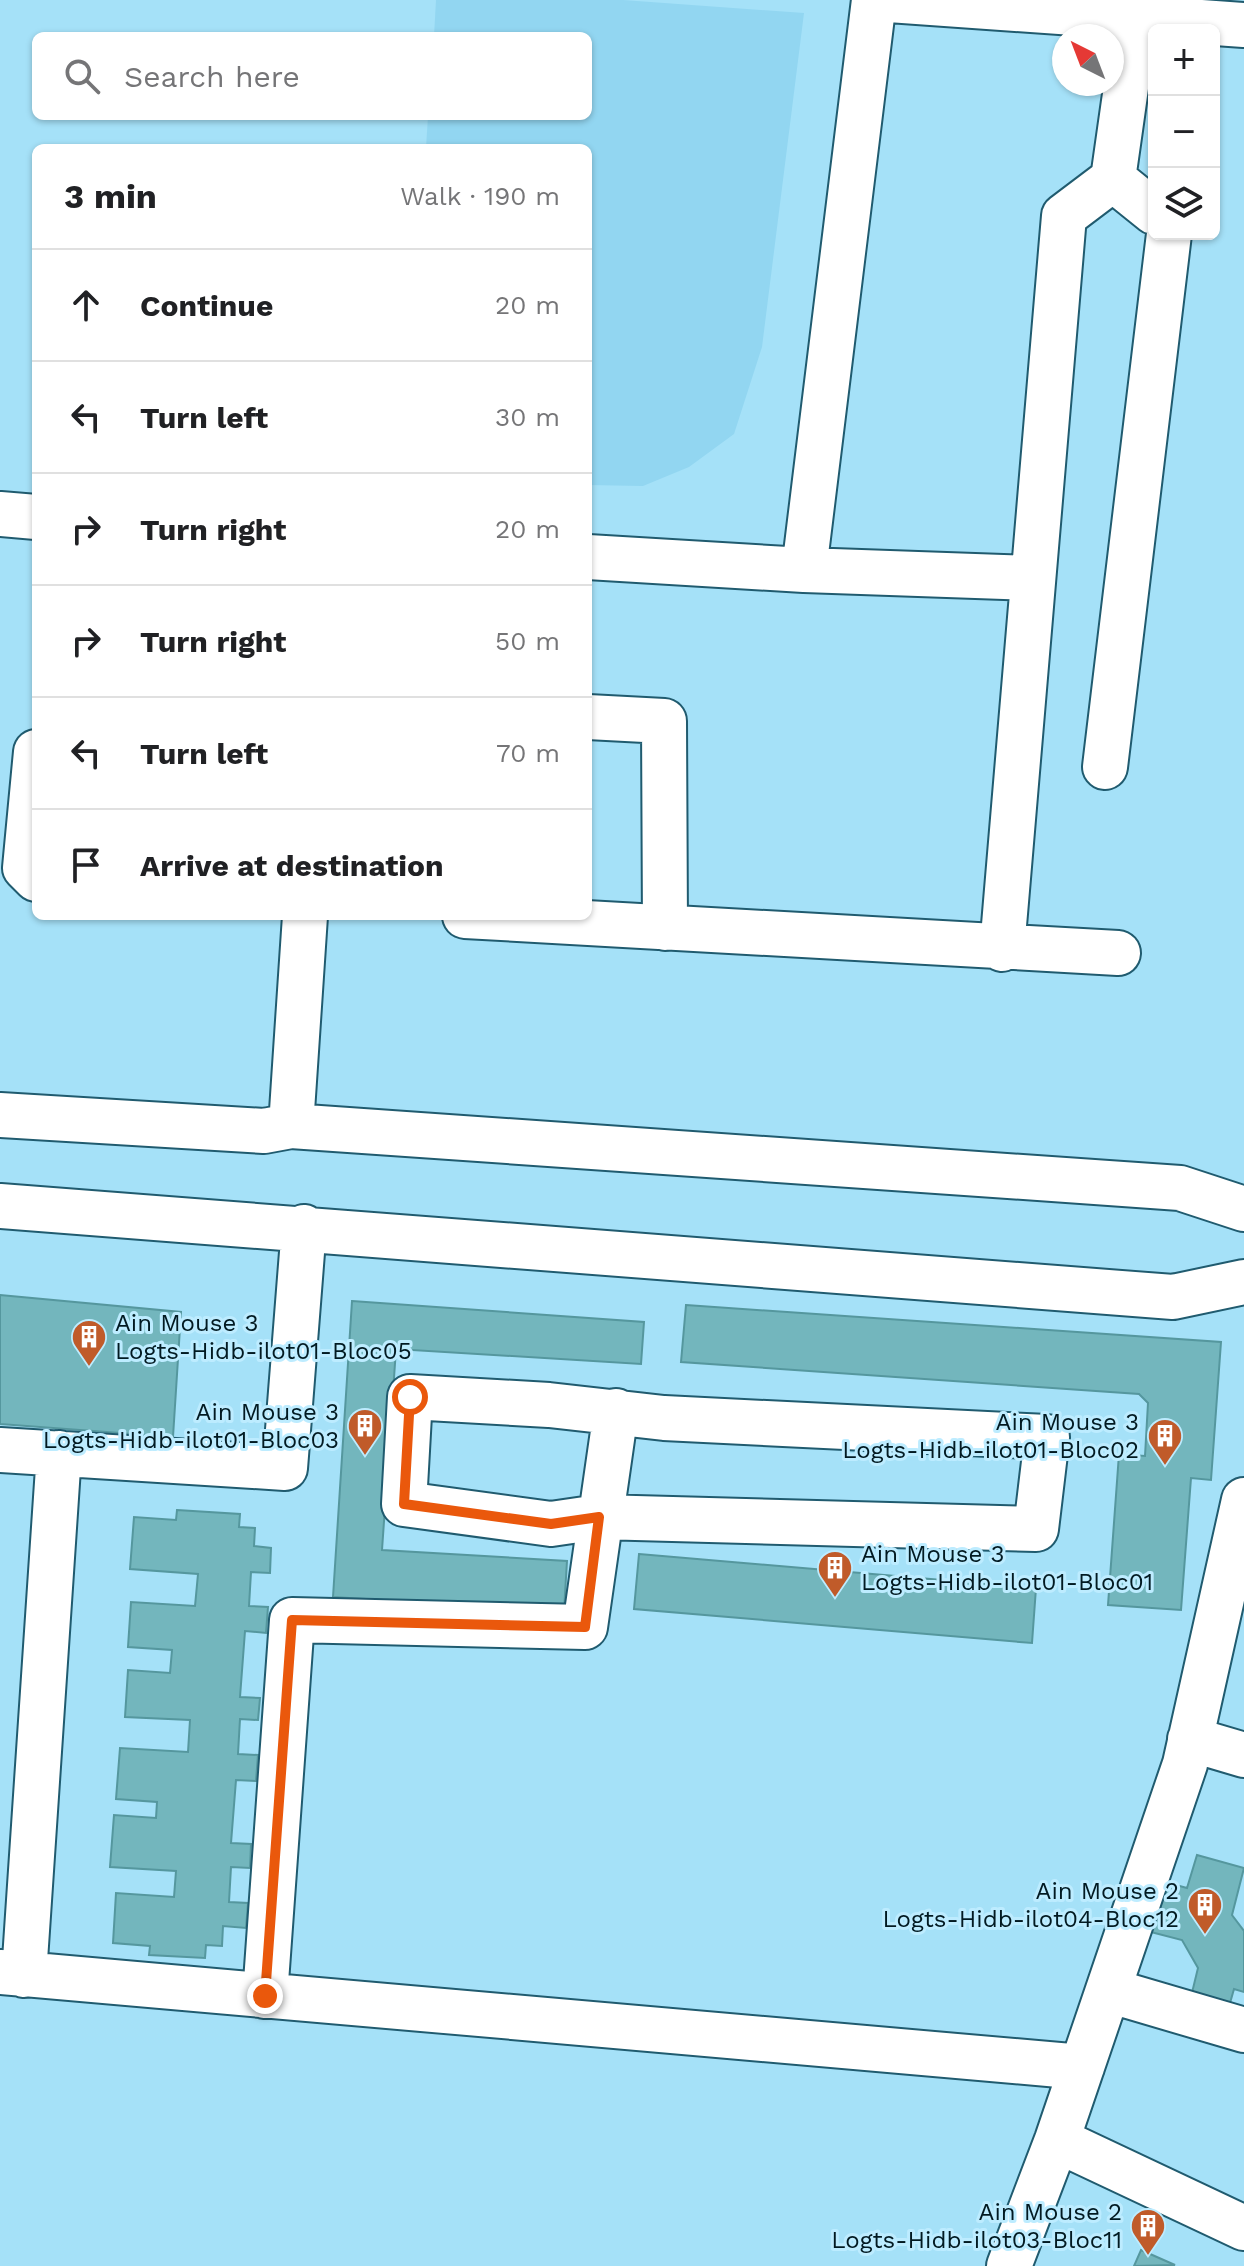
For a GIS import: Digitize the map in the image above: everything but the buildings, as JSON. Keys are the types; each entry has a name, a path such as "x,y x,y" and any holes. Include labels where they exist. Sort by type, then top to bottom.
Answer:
{"street":[{"path":"804,570 874,0"},
{"path":"889,0 1244,25"},
{"path":"1002,949 1064,216 1113,179 1136,17"},
{"path":"1113,179 1148,207"},
{"path":"1105,767 1168,240"},
{"path":"0,514 32,517"},
{"path":"592,557 804,570 1033,578"},
{"path":"592,717 664,721 665,928"},
{"path":"32,794 25,868 32,875"},
{"path":"291,1126 305,920"},
{"path":"532,920 1002,949 1118,953"},
{"path":"0,1115 264,1131 291,1126 1180,1188 1244,1209"},
{"path":"0,1206 304,1227 1173,1297 1244,1282"},
{"path":"0,1450 285,1468 304,1227"},
{"path":"410,1397 616,1411 664,1418 1047,1437 1036,1529 599,1517 551,1524 404,1504 410,1397"},
{"path":"265,1996 292,1620 585,1627 616,1411"},
{"path":"59,1453 12,1974 1082,2067"},
{"path":"1009,2266 1057,2140 1190,1739 1244,1500"},
{"path":"1190,1739 1244,1755"},
{"path":"1108,1990 1244,2030"},
{"path":"1057,2140 1244,2228"}],"shaded area":[{"path":"436,0 623,0 804,13 762,347 734,434 689,467 643,486 592,485 592,144 426,144 428,120 592,120 592,32 434,32"}],"place":[{"name":"Ain Mouse 3 Logts-Hidb-ilot01-Bloc05","path":"89,1368"},
{"name":"Ain Mouse 3 Logts-Hidb-ilot01-Bloc03","path":"365,1457"},
{"name":"Ain Mouse 3 Logts-Hidb-ilot01-Bloc02","path":"1165,1467"},
{"name":"Ain Mouse 3 Logts-Hidb-ilot01-Bloc01","path":"835,1599"},
{"name":"Ain Mouse 2 Logts-Hidb-ilot04-Bloc12","path":"1205,1936"},
{"name":"Ain Mouse 2 Logts-Hidb-ilot03-Bloc11","path":"1148,2257"}],"route":[{"path":"265,1996 292,1620 585,1627 599,1517 551,1524 404,1504 410,1397"}]}
